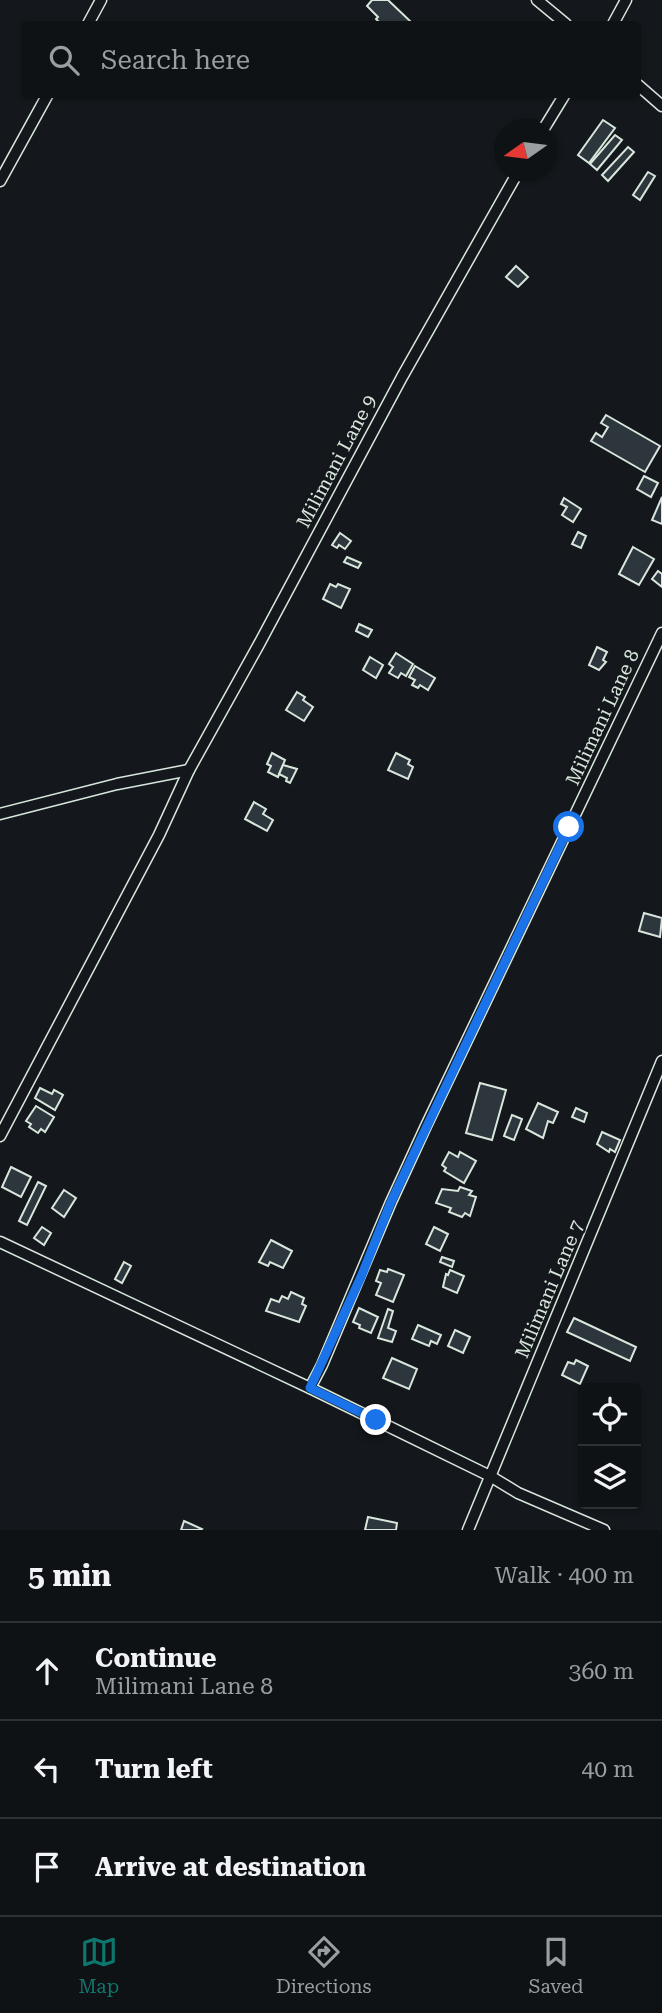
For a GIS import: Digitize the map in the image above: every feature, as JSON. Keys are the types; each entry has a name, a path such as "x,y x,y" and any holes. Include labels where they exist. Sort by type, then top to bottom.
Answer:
{"street":[{"path":"90,21 101,0"},
{"path":"537,0 562,21"},
{"path":"615,21 626,0"},
{"path":"641,88 662,106"},
{"path":"0,181 46,98"},
{"path":"550,119 563,98"},
{"name":"Milimani Lane 9","path":"0,1136 159,835 189,770 395,389 512,182"},
{"name":"Milimani Lane 8","path":"310,1388 416,1147 662,634"},
{"path":"0,814 117,784 189,770"},
{"name":"Milimani Lane 7","path":"468,1530 662,1061"},
{"path":"0,1242 310,1388 490,1476 518,1493 604,1530"}],"building":[{"path":"372,0 388,0 410,21 378,21 378,17 367,6"},
{"path":"603,120 615,128 589,163 578,155"},
{"path":"615,135 622,140 597,170 590,164"},
{"path":"628,147 634,152 608,181 602,175"},
{"path":"648,172 655,176 640,200 633,195"},
{"path":"516,266 528,277 518,287 506,277"},
{"path":"606,415 660,446 645,472 591,441 596,433 602,437 608,427 601,423"},
{"path":"644,476 658,483 651,497 637,489"},
{"path":"662,497 662,524 652,520"},
{"path":"564,498 581,509 573,522 562,515 567,507 561,504"},
{"path":"578,532 586,536 581,548 572,544"},
{"path":"340,533 351,541 345,549 332,545"},
{"path":"633,547 654,559 639,585 619,574"},
{"path":"347,557 361,563 358,568 344,562"},
{"path":"658,571 662,574 662,587 652,579"},
{"path":"330,584 350,589 341,608 323,599"},
{"path":"359,624 372,630 368,637 356,631"},
{"path":"597,647 607,652 603,660 606,662 599,670 589,665"},
{"path":"396,653 413,664 406,676 401,673 398,678 389,673 393,667 389,664"},
{"path":"370,657 383,665 376,678 363,670"},
{"path":"415,666 435,678 428,690 420,685 418,688 412,685 415,680 409,677"},
{"path":"297,692 313,707 304,721 286,710"},
{"path":"272,753 285,760 278,777 268,772 271,766 267,764"},
{"path":"396,753 410,760 408,764 413,767 408,779 388,770"},
{"path":"283,765 297,769 290,783 279,774"},
{"path":"254,802 266,809 263,814 273,820 267,831 245,819"},
{"path":"644,913 662,918 660,937 639,931"},
{"path":"480,1083 506,1090 492,1140 466,1133"},
{"path":"40,1088 52,1094 54,1090 63,1095 55,1110 35,1098"},
{"path":"538,1103 558,1112 553,1123 548,1121 543,1138 526,1129"},
{"path":"36,1106 54,1117 45,1132 41,1129 38,1133 29,1127 31,1124 26,1121"},
{"path":"576,1108 587,1113 584,1122 572,1117"},
{"path":"512,1115 522,1119 514,1140 504,1136"},
{"path":"602,1132 620,1140 615,1152 610,1149 609,1152 597,1144"},
{"path":"449,1152 458,1157 460,1152 476,1161 464,1183 444,1171 446,1168 442,1165"},
{"path":"11,1167 31,1177 21,1197 2,1187"},
{"path":"38,1182 46,1186 27,1225 19,1221"},
{"path":"460,1187 472,1191 469,1195 476,1197 470,1216 465,1213 462,1217 449,1212 451,1208 436,1203 442,1189 458,1191"},
{"path":"64,1190 76,1198 64,1217 52,1208"},
{"path":"42,1227 51,1233 44,1245 34,1238"},
{"path":"434,1227 448,1234 440,1251 426,1244"},
{"path":"271,1240 292,1251 283,1268 270,1262 268,1266 259,1262"},
{"path":"442,1257 454,1261 452,1267 440,1262"},
{"path":"124,1262 131,1266 122,1283 115,1279"},
{"path":"388,1269 404,1275 393,1302 376,1295 381,1283 376,1281 380,1270 387,1272"},
{"path":"450,1270 464,1276 457,1293 443,1287 446,1274 448,1275"},
{"path":"291,1292 304,1298 302,1304 306,1306 299,1322 266,1311 271,1299 279,1302 282,1296 288,1299"},
{"path":"359,1308 378,1317 371,1333 353,1322"},
{"path":"388,1309 393,1311 388,1328 396,1331 392,1342 378,1338"},
{"path":"574,1318 636,1347 630,1361 567,1332"},
{"path":"418,1325 441,1335 437,1344 431,1341 429,1346 412,1339"},
{"path":"455,1330 470,1337 463,1353 448,1346"},
{"path":"392,1358 417,1369 409,1389 383,1378"},
{"path":"576,1360 588,1366 580,1383 562,1375 568,1362 574,1364"},
{"path":"368,1517 397,1523 396,1530 365,1530"},
{"path":"184,1521 202,1529 181,1530"}],"route":[{"path":"376,1420 310,1388 361,1277 391,1202 569,827"}]}
